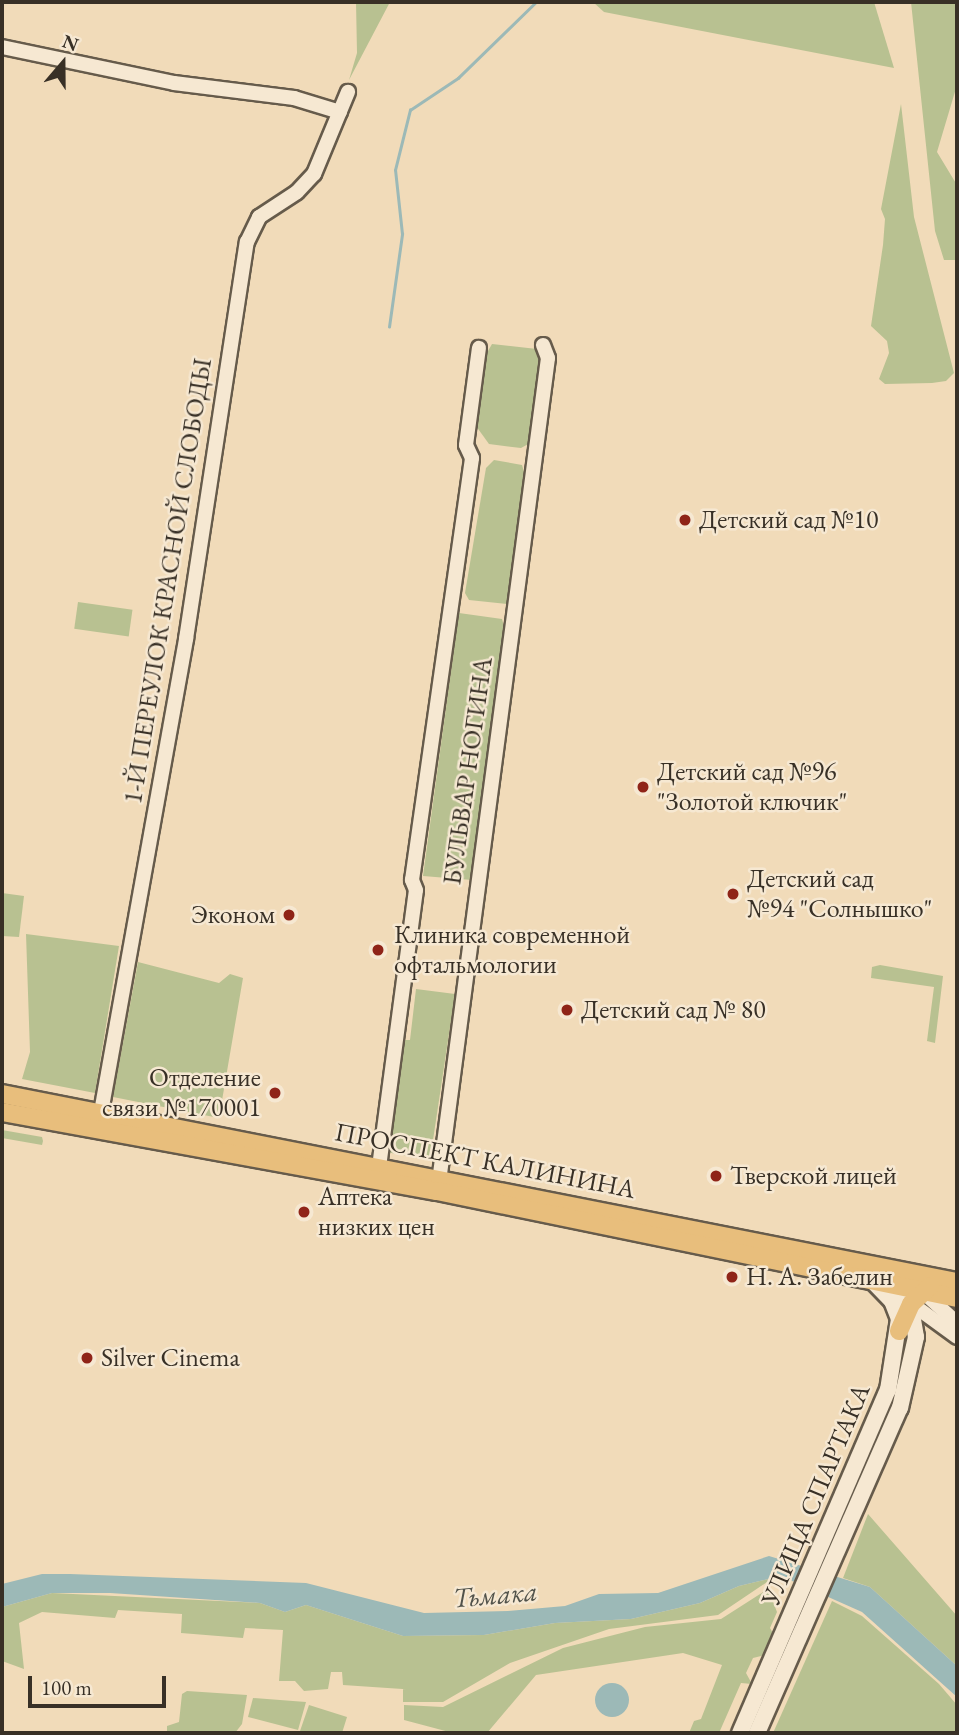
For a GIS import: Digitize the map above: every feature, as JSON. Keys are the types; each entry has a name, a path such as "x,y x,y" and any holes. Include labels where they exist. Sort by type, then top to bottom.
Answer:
{"main road":[{"name":"ПРОСПЕКТ КАЛИНИНА","path":"2,1094 379,1167 438,1184"},
{"name":"ПРОСПЕКТ КАЛИНИНА","path":"2,1112 438,1184 879,1273 914,1291 957,1298"},
{"path":"90,1128 101,1112"},
{"name":"УЛИЦА СПАРТАКА","path":"757,1733 880,1414 899,1331 892,1301 879,1273"},
{"name":"ПРОСПЕКТ КАЛИНИНА","path":"914,1291 952,1281"},
{"path":"899,1331 914,1291"},
{"name":"УЛИЦА СПАРТАКА","path":"829,1549 900,1408 915,1342 914,1291"},
{"name":"УЛИЦА СПАРТАКА","path":"740,1733 802,1611"}],"street":[{"path":"2,47 174,83 294,98 340,112"},
{"name":"1-Й ПЕРЕУЛОК КРАСНОЙ СЛОБОДЫ","path":"101,1112 185,649 247,242 259,217 311,178 348,92"},
{"name":"БУЛЬВАР НОГИНА","path":"379,1167 416,890 412,880 472,458 466,444 479,348"},
{"name":"БУЛЬВАР НОГИНА","path":"438,1184 545,352"},
{"path":"879,1273 914,1291 953,1319 957,1337"},
{"path":"915,1342 930,1328 953,1319"}],"green space":[{"path":"356,2 390,2 349,80 357,53"},
{"path":"593,2 874,2 894,68 604,12"},
{"path":"911,2 957,2 957,85 937,152 957,185 957,260 944,260 935,231"},
{"path":"901,104 914,217 954,373 946,381 932,383 885,384 879,379 889,353 887,341 871,326 883,245 885,219 881,209"},
{"path":"492,344 537,349 545,362 532,442 521,448 489,444 476,426 484,358"},
{"path":"494,460 522,465 524,472 507,604 469,600 465,593 486,468"},
{"path":"78,602 132,610 129,636 74,629"},
{"path":"459,613 502,619 505,630 472,880 423,876"},
{"path":"2,893 24,896 19,937 2,936"},
{"path":"26,934 119,946 95,1093 22,1079 30,1052"},
{"path":"138,962 219,983 230,974 243,978 219,1118 113,1097"},
{"path":"880,965 943,976 935,1043 927,1041 934,987 871,978 872,967"},
{"path":"416,989 455,994 430,1160 386,1152 401,1040 410,1040"},
{"path":"2,1130 42,1137 42,1145 2,1138"},
{"path":"868,1514 957,1616 957,1666 870,1587 843,1578"},
{"path":"773,1578 718,1615 609,1629 510,1663 443,1702 403,1702 403,1689 343,1685 342,1672 331,1672 328,1689 304,1691 295,1681 279,1681 283,1630 245,1628 243,1638 181,1633 182,1614 118,1610 115,1618 42,1612 19,1623 24,1669 2,1661 2,1607 52,1593 260,1603 285,1612 306,1605 403,1636 484,1635 555,1623 631,1619 700,1603 739,1586"},
{"path":"768,1589 777,1612 770,1628 774,1635 765,1655 753,1658 746,1673 752,1684 741,1683 719,1733 689,1733 694,1721 701,1719 722,1665 683,1653 536,1675 487,1733 453,1733 404,1720 404,1705 443,1707 563,1648 645,1627 721,1619"},
{"path":"832,1601 862,1616 939,1684 957,1705 957,1733 773,1733"},
{"path":"187,1691 247,1695 242,1724 235,1733 167,1733 167,1726 179,1722 182,1694"},
{"path":"253,1698 306,1702 298,1730 248,1717"},
{"path":"309,1705 347,1717 342,1733 300,1731"}],"water":[{"path":"769,1556 870,1587 957,1666 957,1697 862,1612 790,1580 773,1578 739,1586 700,1603 631,1619 555,1623 484,1635 403,1636 306,1605 285,1612 260,1603 110,1593 52,1593 2,1607 2,1584 42,1574 70,1574 306,1583 424,1613 508,1611 565,1606 599,1594 658,1593"},
{"path":"612,1683 624,1688 629,1700 624,1712 612,1717 600,1712 595,1700 600,1688"}],"waterway":[{"path":"389,327 402,234 395,170 410,110 458,78 536,2"}],"place":[{"name":"Детский сад №10","path":"685,520"},
{"name":"Детский сад №96 \"Золотой ключик\"","path":"643,787"},
{"name":"Детский сад №94 \"Солнышко\"","path":"733,894"},
{"name":"Эконом","path":"289,915"},
{"name":"Клиника современной офтальмологии","path":"378,950"},
{"name":"Детский сад № 80","path":"567,1010"},
{"name":"Отделение связи №170001","path":"275,1093"},
{"name":"Тверской лицей","path":"716,1176"},
{"name":"Аптека низких цен","path":"304,1212"},
{"name":"Н. А. Забелин","path":"732,1277"},
{"name":"Silver Cinema","path":"87,1358"}],"water label":[{"name":"Тьмака","path":"495,1594"}]}
